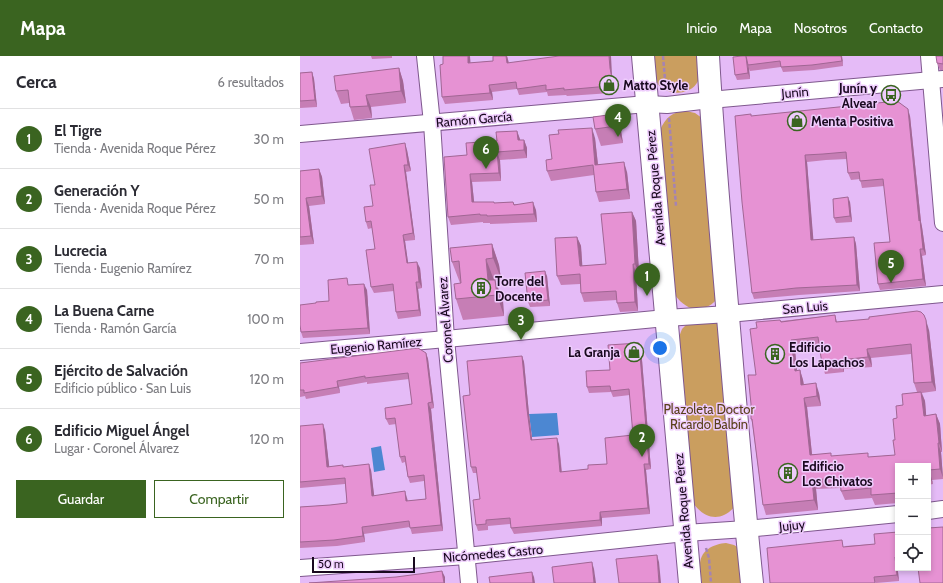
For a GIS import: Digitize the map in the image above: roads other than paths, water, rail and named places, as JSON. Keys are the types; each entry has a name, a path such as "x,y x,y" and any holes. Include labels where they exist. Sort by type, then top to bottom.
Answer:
{"main road":[{"name":"Avenida Roque Pérez","path":"643,56 690,583"},
{"path":"708,56 710,100 746,529 752,583"}],"street":[{"name":"Coronel Álvarez","path":"426,56 432,123 446,339 469,583"},
{"path":"929,56 937,79 943,223"},
{"name":"Junín","path":"647,104 668,105 937,79"},
{"name":"Ramón García","path":"300,134 647,104"},
{"name":"San Luis","path":"666,318 728,314 943,294"},
{"name":"Eugenio Ramírez","path":"300,352 666,318"},
{"path":"931,511 943,509"},
{"name":"Jujuy","path":"685,533 746,529 895,514"},
{"name":"Nicómedes Castro","path":"300,568 466,556 685,533"}],"water":[{"path":"557,413 559,435 532,437 529,414"},
{"path":"381,446 385,470 374,472 371,448"}],"place":[{"name":"Matto Style","path":"609,85"},
{"name":"Junín y Alvear","path":"891,95"},
{"name":"Menta Positiva","path":"797,121"},
{"name":"La Buena Carne","path":"618,137"},
{"name":"Edificio Miguel Ángel","path":"486,169"},
{"name":"Ejército de Salvación","path":"891,283"},
{"name":"Torre del Docente","path":"481,288"},
{"name":"El Tigre","path":"647,296"},
{"name":"Lucrecia","path":"521,340"},
{"name":"La Granja","path":"634,352"},
{"name":"Edificio Los Lapachos","path":"775,354"},
{"name":"Generación Y","path":"642,457"},
{"name":"Edificio Los Chivatos","path":"788,473"}],"park label":[{"name":"Plazoleta Doctor Ricardo Balbín","path":"709,416"}]}
